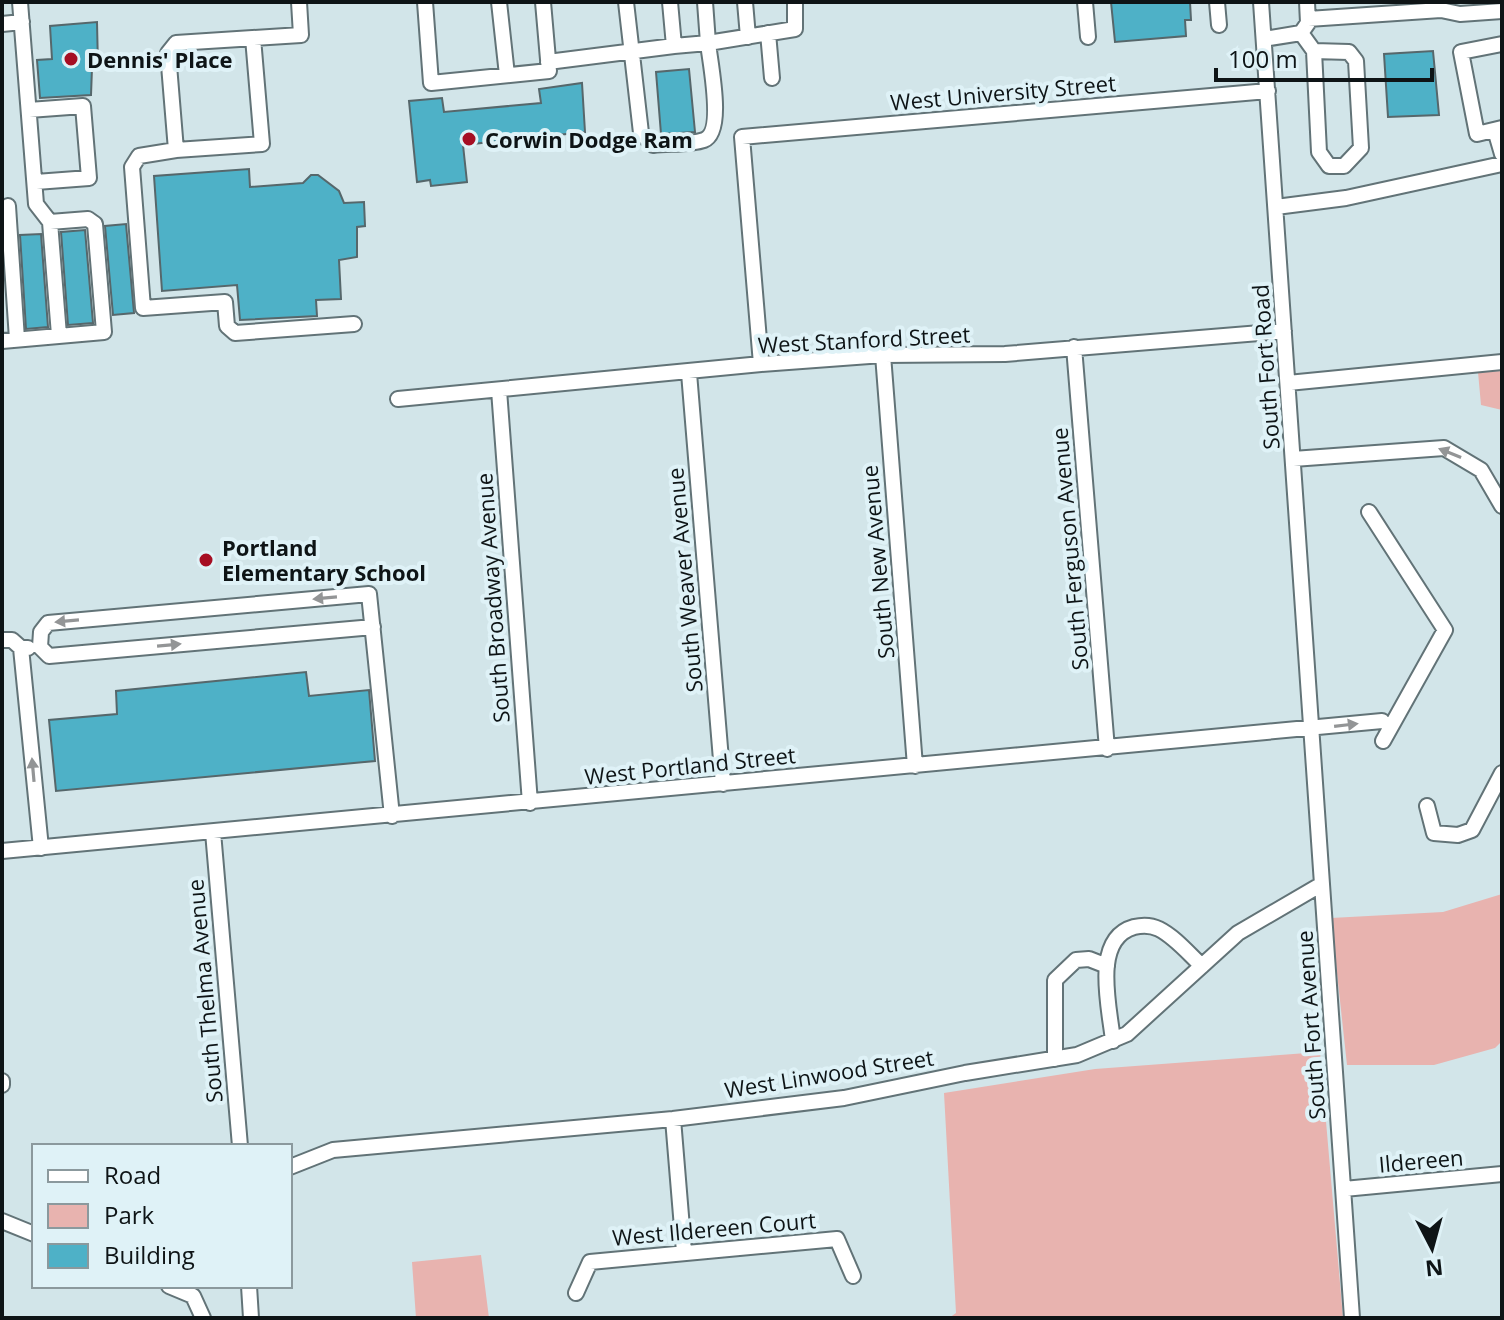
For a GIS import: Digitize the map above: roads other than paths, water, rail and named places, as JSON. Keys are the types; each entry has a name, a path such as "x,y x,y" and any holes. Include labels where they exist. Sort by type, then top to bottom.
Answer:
{"street":[{"path":"20,2 36,204 50,222 59,335"},
{"path":"176,150 168,53 172,46 301,35 299,2"},
{"path":"425,2 431,83 549,71 543,2"},
{"path":"499,2 507,75"},
{"path":"626,2 641,133 653,145 705,140 713,133 716,120 705,2"},
{"path":"670,2 674,46"},
{"path":"745,2 748,37"},
{"path":"548,62 795,29 795,2"},
{"path":"1085,2 1088,37"},
{"path":"1217,2 1219,25"},
{"name":"South Fort Road","path":"1261,2 1311,729"},
{"path":"1301,33 1308,19 1307,2"},
{"path":"1308,19 1501,8"},
{"path":"2,24 22,22"},
{"path":"768,33 772,78"},
{"path":"1264,39 1301,33"},
{"path":"1301,33 1314,51 1319,152 1329,166 1344,166 1361,148 1356,61 1349,52 1314,51"},
{"path":"253,38 262,144 139,156 132,167 143,308 225,302 227,326 235,333 354,324"},
{"path":"1502,44 1461,52 1477,134 1498,129 1502,154"},
{"name":"West University Street","path":"761,364 742,137 1268,91"},
{"path":"29,110 83,106 89,178 36,182"},
{"path":"1276,207 1346,198 1502,164"},
{"path":"36,204 5,206 10,340 104,332 95,224 88,219 50,222"},
{"name":"West Stanford Street","path":"398,399 761,364 883,355 941,357 1284,331"},
{"name":"South Ferguson Avenue","path":"1074,347 1107,749"},
{"name":"South New Avenue","path":"883,355 915,766"},
{"path":"1288,383 1502,362"},
{"name":"South Weaver Avenue","path":"689,373 723,784"},
{"name":"South Broadway Avenue","path":"499,390 530,803"},
{"path":"1293,459 1444,448 1481,470 1502,506"},
{"path":"1369,512 1445,630 1383,741"},
{"path":"40,647 41,632 48,623 369,594 392,816"},
{"path":"21,648 40,647 49,656 373,627"},
{"path":"2,640 12,640 21,648 41,848"},
{"name":"West Portland Street","path":"2,851 1382,721"},
{"name":"South Fort Avenue","path":"1311,729 1352,1318"},
{"path":"1427,806 1434,833 1458,835 1472,830 1502,773"},
{"name":"South Thelma Avenue","path":"213,832 240,1144"},
{"name":"West Linwood Street","path":"292,1166 333,1150 673,1119 844,1098 1077,1055 1127,1034 1238,933 1322,884"},
{"path":"1113,1041 1107,966 1114,939 1128,929 1149,926 1166,933 1202,966"},
{"path":"1055,1059 1055,980 1076,960 1089,959 1107,966"},
{"path":"673,1119 684,1252"},
{"name":"Ildereen","path":"1344,1189 1502,1174"},
{"path":"2,1221 32,1233"},
{"name":"West Ildereen Court","path":"576,1293 590,1262 837,1239 853,1276"},
{"path":"174,1288 193,1296 203,1318"},
{"path":"249,1288 251,1318"}],"place":[{"name":"Dennis' Place","path":"71,59"},
{"name":"Corwin Dodge Ram","path":"469,139"},
{"name":"Portland Elementary School","path":"206,560"}]}
